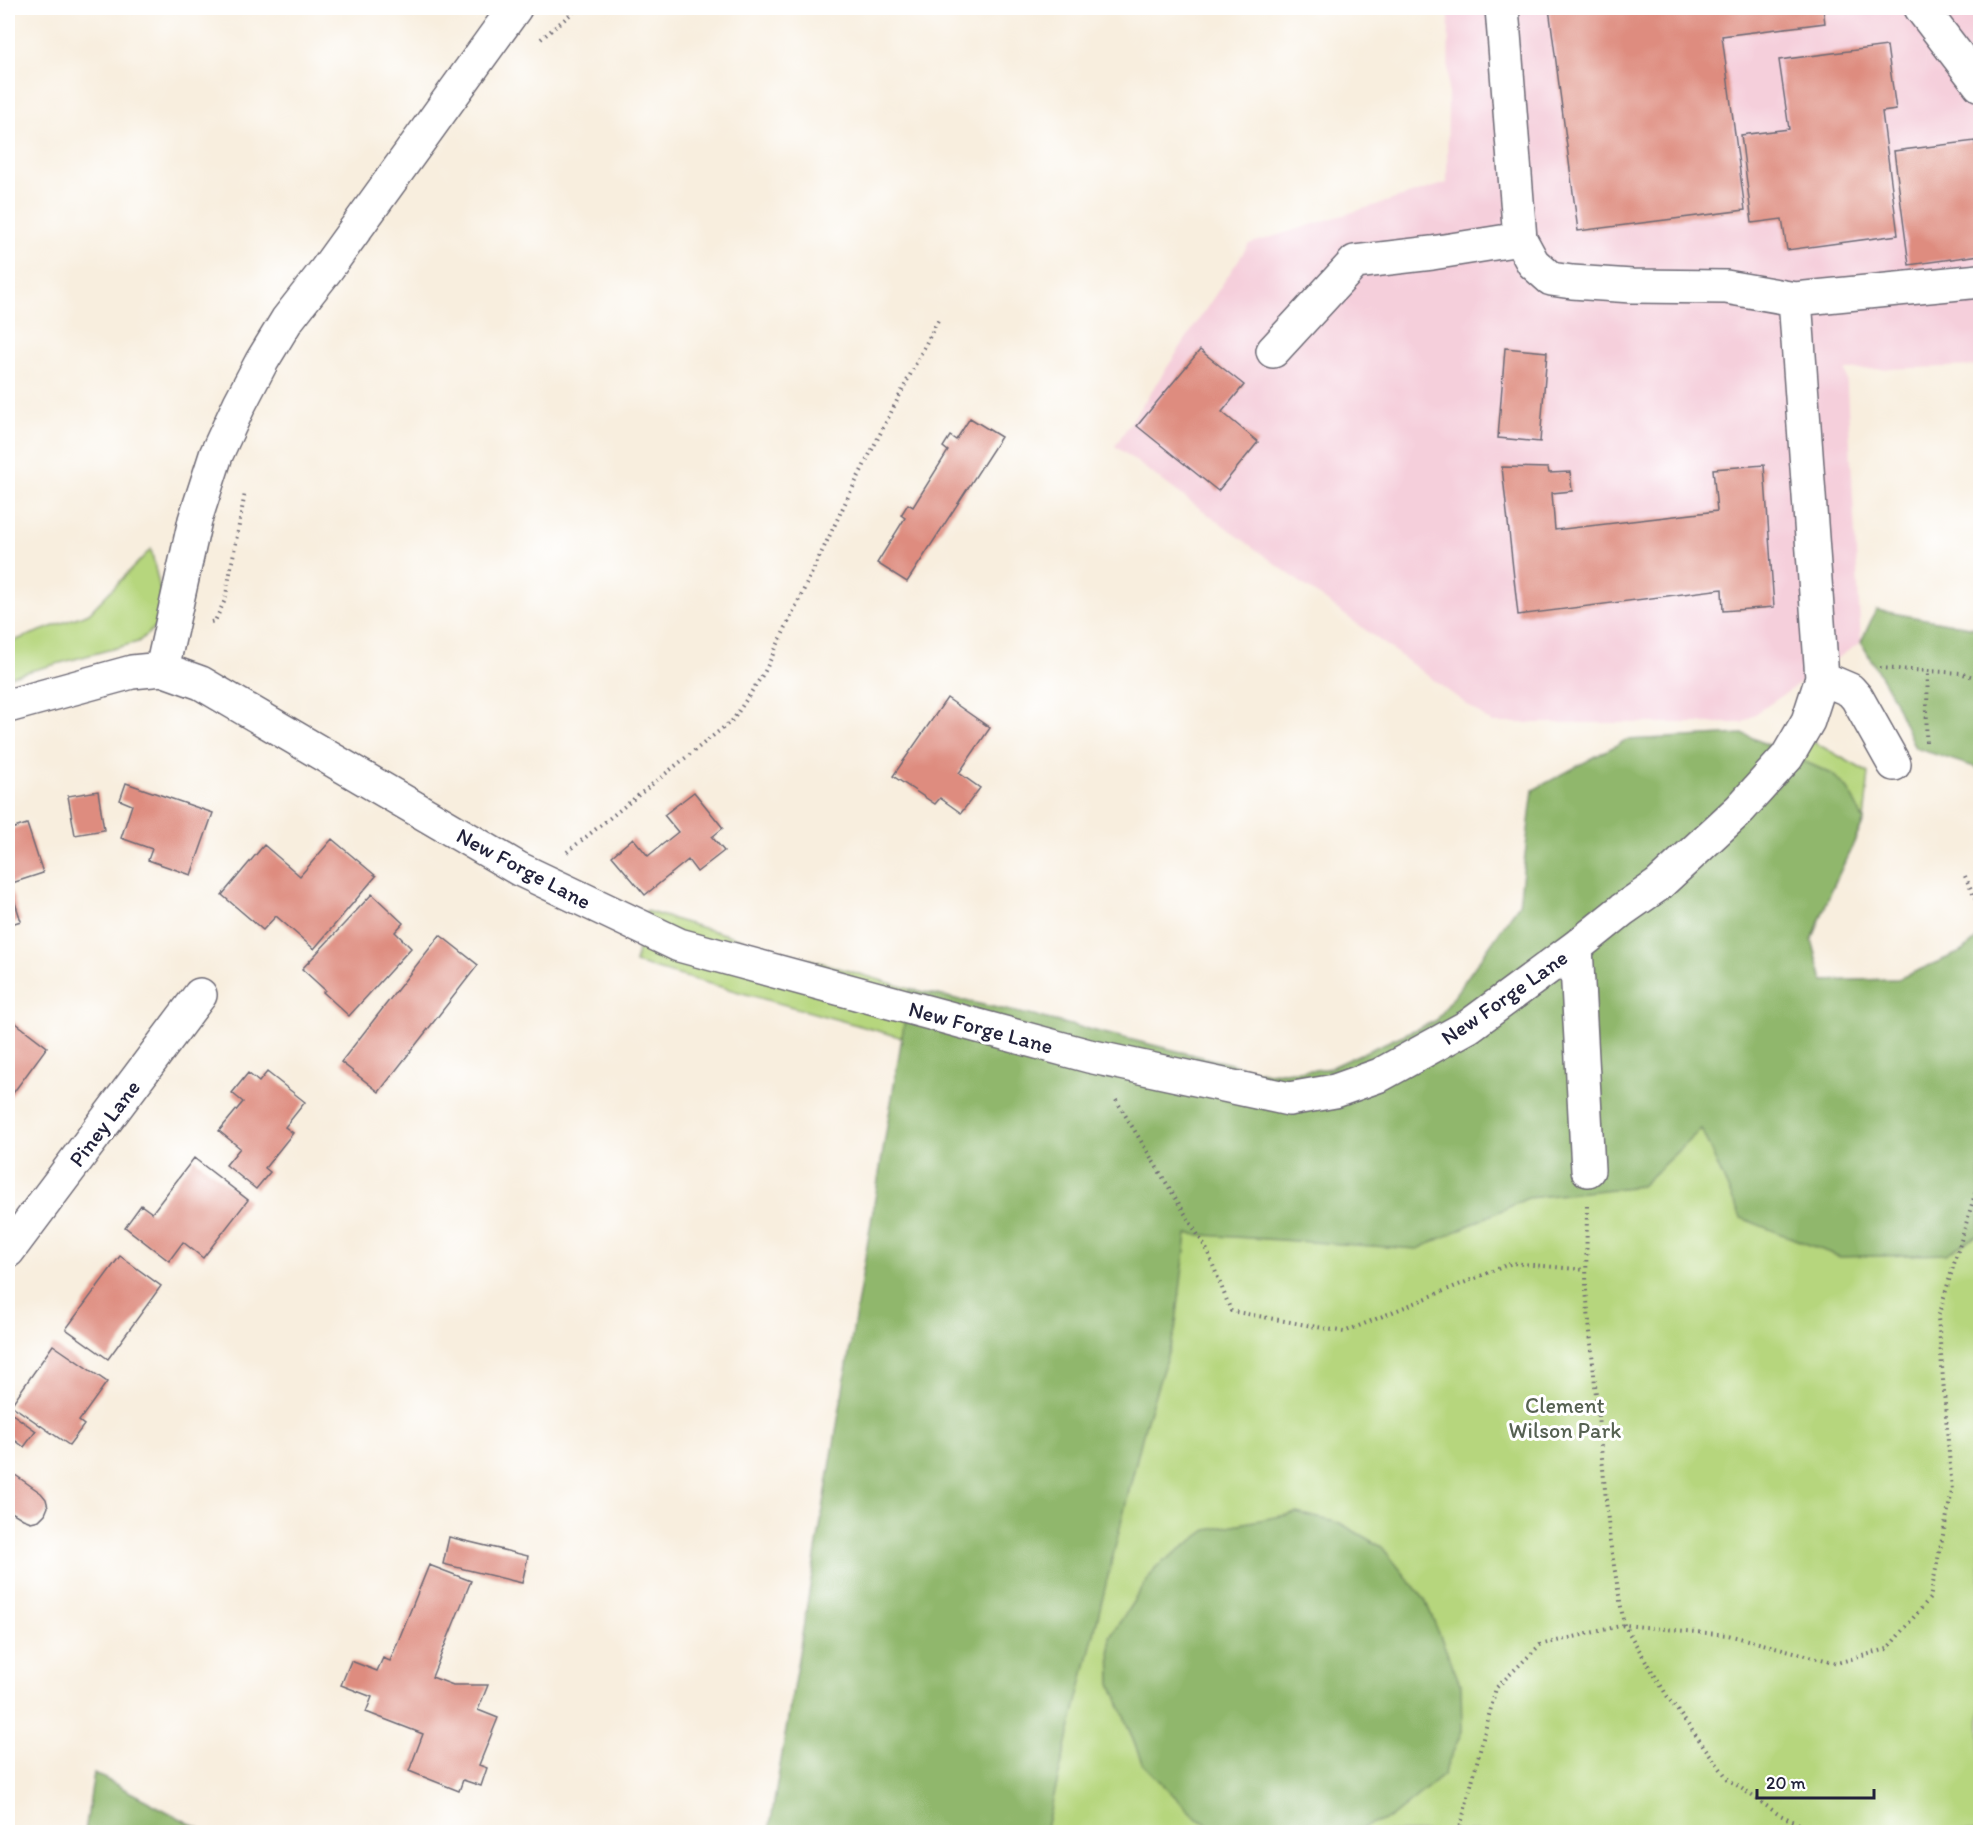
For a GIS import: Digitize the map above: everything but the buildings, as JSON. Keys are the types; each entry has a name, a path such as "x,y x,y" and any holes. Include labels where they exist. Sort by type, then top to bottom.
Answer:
{"street":[{"path":"162,669 195,520 216,455 240,403 287,320 326,270 515,8"},
{"path":"1502,8 1520,239 1533,263 1551,279 1632,286 1726,287 1795,299 1980,282"},
{"path":"1921,8 1980,86"},
{"path":"1273,351 1355,262 1520,239"},
{"name":"New Forge Lane","path":"8,706 132,672 162,669 201,683 519,870 679,945 1089,1056 1289,1099 1335,1091 1380,1075 1469,1026 1658,885 1740,809 1787,757 1808,721 1822,678 1795,299"},
{"path":"1822,678 1850,690 1857,698 1894,764"},
{"path":"1576,947 1588,1170"},
{"name":"Piney Lane","path":"8,1251 200,995"}],"path":[{"path":"536,46 543,37 578,8"},
{"path":"536,877 733,720 765,671 848,497 939,318"},
{"path":"170,635 215,621 225,600 246,489"},
{"path":"1872,667 1960,674 1980,679"},
{"path":"1926,743 1928,671"},
{"path":"1965,876 1980,909"},
{"path":"1089,1056 1207,1250 1231,1311 1344,1332 1512,1263 1586,1270"},
{"path":"1459,1833 1496,1688 1540,1645 1624,1624 1728,1635 1837,1663 1887,1649 1930,1598 1952,1491 1938,1317 1950,1270 1978,1184 1980,1133"},
{"path":"1588,1170 1586,1290 1610,1542 1624,1624 1668,1699 1728,1779 1778,1814 1816,1833"}],"shaded area":[{"path":"1449,8 1980,8 1980,366 1846,370 1861,642 1742,723 1492,723 1115,446 1249,244 1447,183"}],"green space":[{"path":"151,549 161,594 159,624 138,642 8,677 8,643 89,613"},
{"path":"1876,610 1980,629 1980,776 1978,768 1915,748 1893,698 1861,642"},
{"path":"1744,734 1832,774 1848,789 1864,821 1831,891 1812,940 1823,981 1898,979 1963,951 1980,936 1980,1234 1946,1254 1840,1257 1741,1218 1701,1129 1641,1186 1528,1198 1418,1249 1187,1234 1175,1331 1145,1426 1045,1832 769,1832 910,989 1038,1017 1267,1073 1327,1069 1437,1020 1519,904 1533,790 1626,740"},
{"name":"Clement Wilson Park","path":"1812,741 1869,773 1864,821 1831,891 1812,940 1823,981 1898,979 1980,973 1980,1832 897,1832 1025,1072 635,963 646,911 910,989 1038,1017 1267,1073 1327,1069 1437,1020"},
{"path":"1297,1513 1340,1523 1382,1547 1425,1600 1461,1686 1462,1731 1443,1775 1390,1818 1351,1832 1224,1832 1197,1819 1142,1763 1111,1683 1110,1637 1156,1567 1207,1530"},
{"path":"94,1773 206,1832 85,1832"}]}
